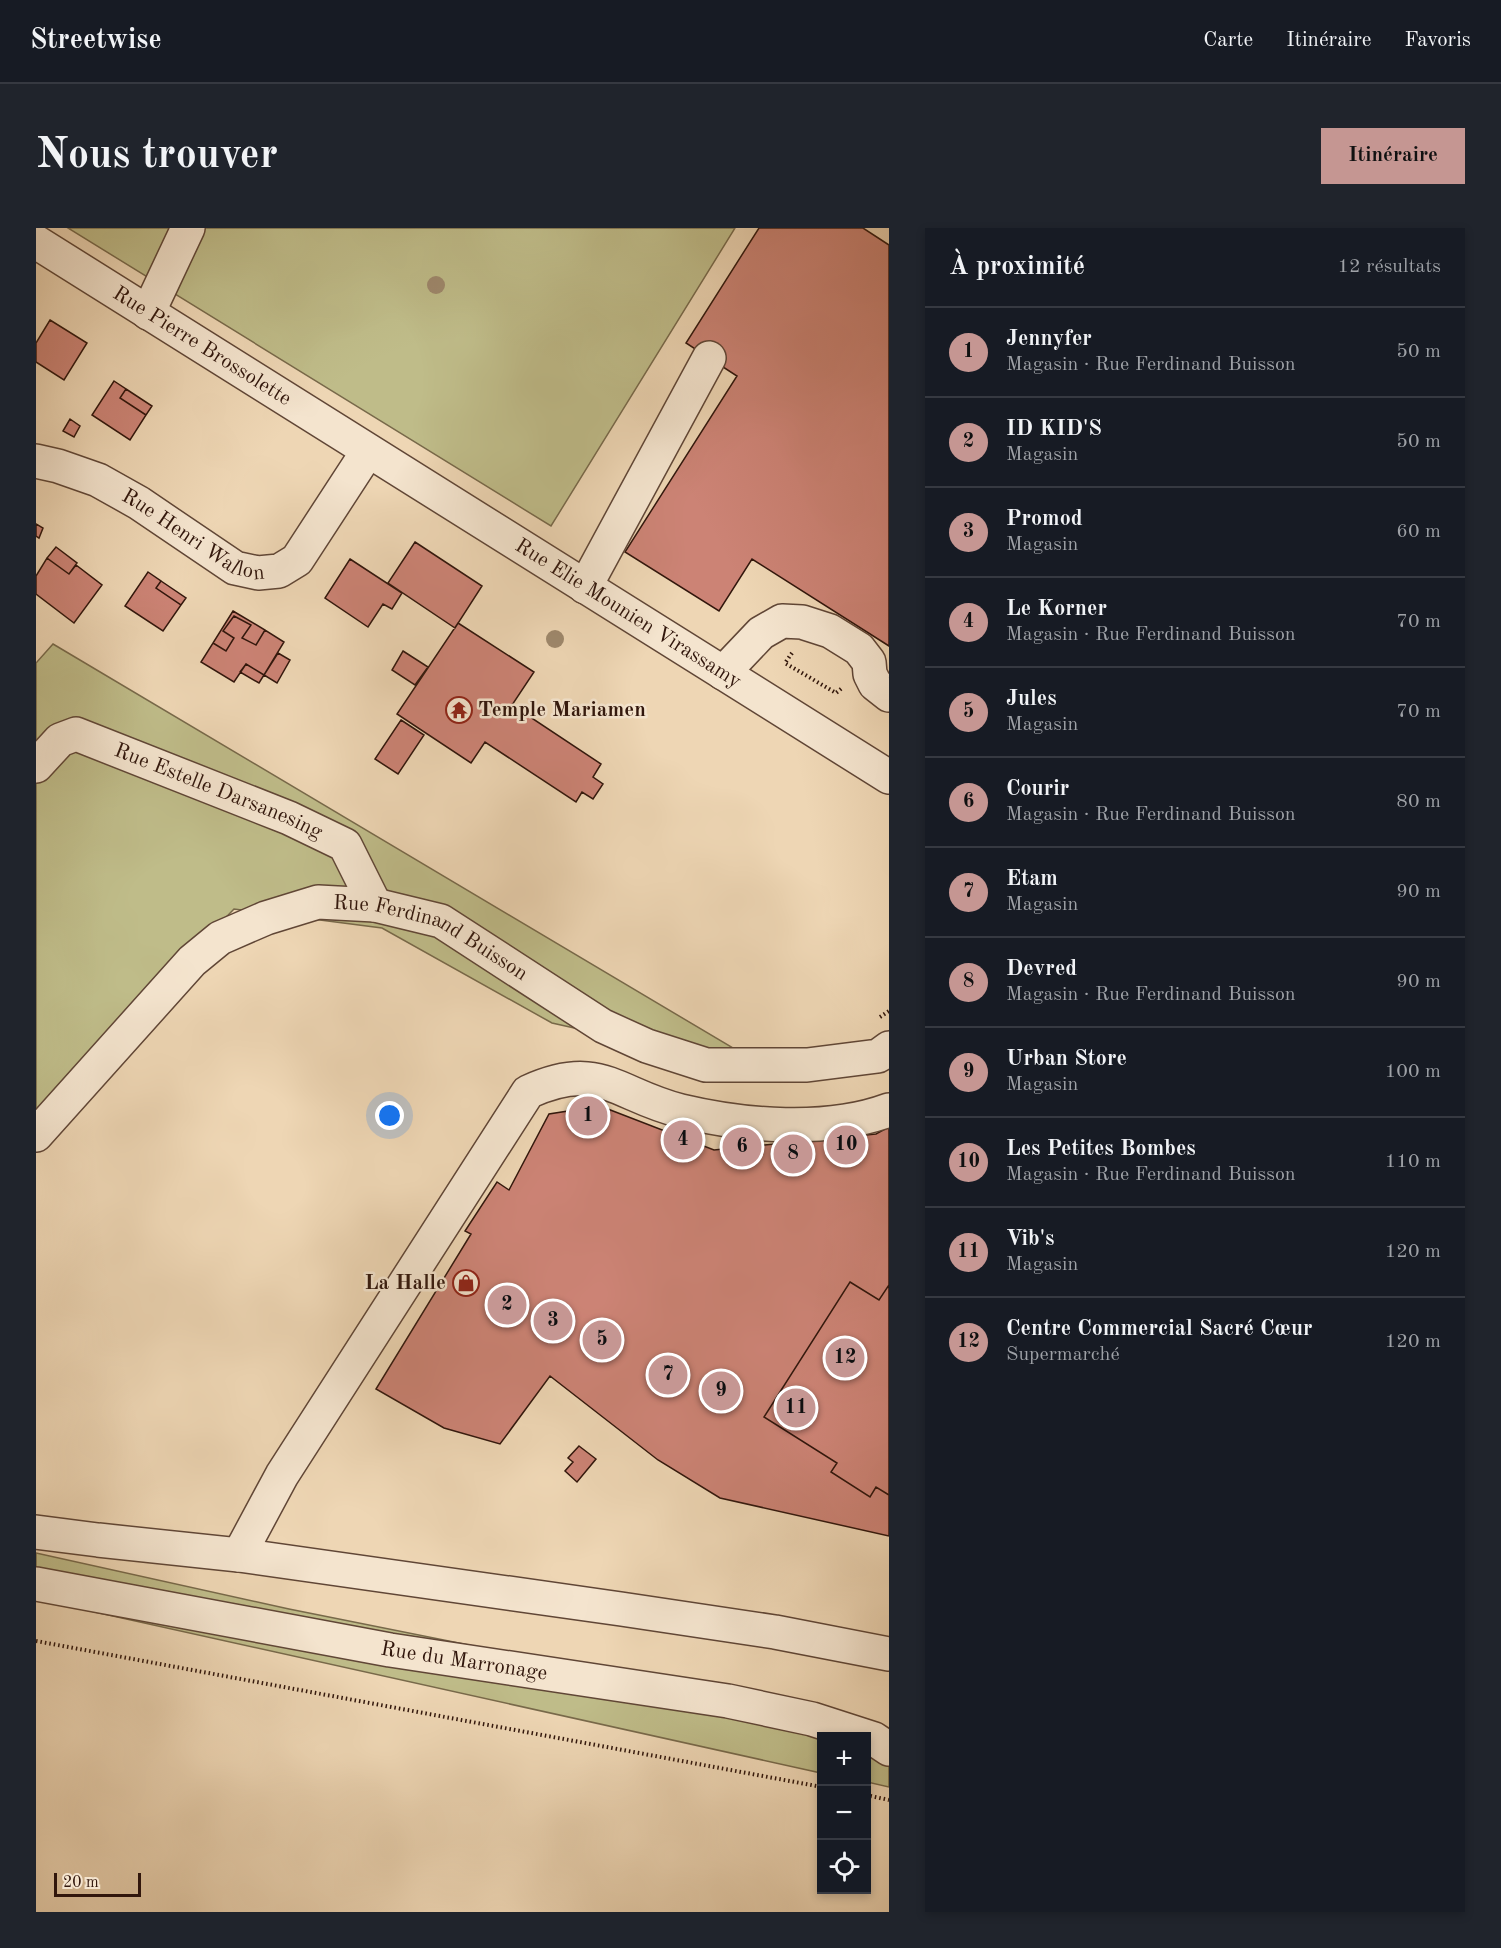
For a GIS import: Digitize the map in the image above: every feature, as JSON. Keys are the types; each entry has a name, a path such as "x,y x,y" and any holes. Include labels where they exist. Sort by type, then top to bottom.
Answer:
{"street":[{"path":"148,313 188,228"},
{"name":"Rue Pierre Brossolette","path":"36,242 368,451"},
{"path":"585,587 709,358"},
{"path":"36,442 98,480"},
{"name":"Rue Henri Wallon","path":"36,461 98,480 140,503 235,568 258,573 279,571 297,560 368,451"},
{"name":"Rue Elie Mounien Virassamy","path":"368,451 889,777"},
{"path":"723,673 761,633 782,621 802,622 830,631 860,649 868,662 875,684 889,695"},
{"name":"Rue Estelle Darsanesing","path":"36,766 60,740 76,734 289,818 345,845 375,904"},
{"name":"Rue Ferdinand Buisson","path":"36,1135 192,961 220,938 266,918 318,902 375,904 441,921 603,1026 647,1046 706,1065 807,1065 878,1056 889,1048"},
{"path":"239,1555 282,1475 528,1092 547,1083 585,1078 610,1082 654,1103 679,1110 729,1120 773,1125 835,1122 889,1110"},
{"path":"36,1532 239,1555 776,1632 889,1654"},
{"name":"Rue du Marronage","path":"36,1584 390,1650 728,1701 812,1719 874,1739 889,1749"}],"path":[{"path":"796,651 785,663 836,693 847,683"},
{"path":"36,1641 817,1786"},
{"path":"871,1797 889,1800"}],"shaded area":[{"path":"68,228 735,228 551,526"},
{"path":"53,644 775,1073 552,1023 382,928 234,909 36,1112 36,663"},
{"path":"36,1553 289,1609 889,1729 889,1787 871,1783 871,1732 817,1732 817,1772 36,1599"}],"building":[{"path":"759,228 863,228 889,245 889,646 752,559 719,611 625,552 737,376 686,343"},
{"path":"50,320 87,343 64,380 36,362 36,343"},
{"path":"114,381 126,389 120,398 146,415 130,440 92,415"},
{"path":"126,389 152,406 146,415 120,398"},
{"path":"70,419 80,426 74,437 63,431"},
{"path":"36,524 43,528 39,538 36,536"},
{"path":"415,542 482,586 455,628 388,583"},
{"path":"56,547 77,563 69,574 47,558"},
{"path":"47,558 69,574 76,565 102,585 74,623 36,594 36,576"},
{"path":"350,559 402,593 392,609 383,604 368,627 325,598"},
{"path":"148,572 161,581 156,588 181,605 163,631 125,606"},
{"path":"161,581 186,598 181,605 156,588"},
{"path":"233,611 265,630 256,645 242,638 251,625 234,616 223,631 234,638 226,651 213,643"},
{"path":"234,616 251,625 242,638 256,645 265,630 284,642 264,675 246,664 234,682 201,662 213,643 226,651 234,638 223,631"},
{"name":"Temple Mariamen","path":"458,623 534,672 512,705 601,764 593,777 603,784 593,799 582,792 576,802 485,742 471,763 397,714"},
{"path":"403,651 428,667 415,685 392,670"},
{"path":"278,653 290,660 277,683 264,675"},
{"path":"246,664 264,675 259,683 240,672"},
{"path":"401,720 424,735 398,774 375,759"},
{"path":"600,1106 714,1150 876,1134 889,1127 889,1285 879,1300 850,1282 764,1417 837,1463 831,1472 870,1497 876,1487 889,1495 889,1536 720,1498 658,1460 550,1376 500,1444 444,1428 376,1389 471,1234 465,1231 497,1182 509,1190 549,1114"},
{"path":"850,1282 879,1300 889,1285 889,1495 876,1487 870,1497 831,1472 837,1463 764,1417"},
{"path":"579,1446 596,1459 577,1482 565,1471 573,1462 568,1458"}],"place":[{"name":"Temple Mariamen","path":"459,710"},
{"name":"Jennyfer","path":"588,1116"},
{"name":"Le Korner","path":"683,1140"},
{"name":"Les Petites Bombes","path":"846,1145"},
{"name":"Courir","path":"742,1147"},
{"name":"Devred","path":"793,1154"},
{"name":"La Halle","path":"466,1283"},
{"name":"ID KID'S","path":"507,1305"},
{"name":"Promod","path":"553,1321"},
{"name":"Jules","path":"602,1340"},
{"name":"Centre Commercial Sacré Cœur","path":"845,1358"},
{"name":"Etam","path":"668,1375"},
{"name":"Urban Store","path":"721,1391"},
{"name":"Vib's","path":"796,1408"}]}
